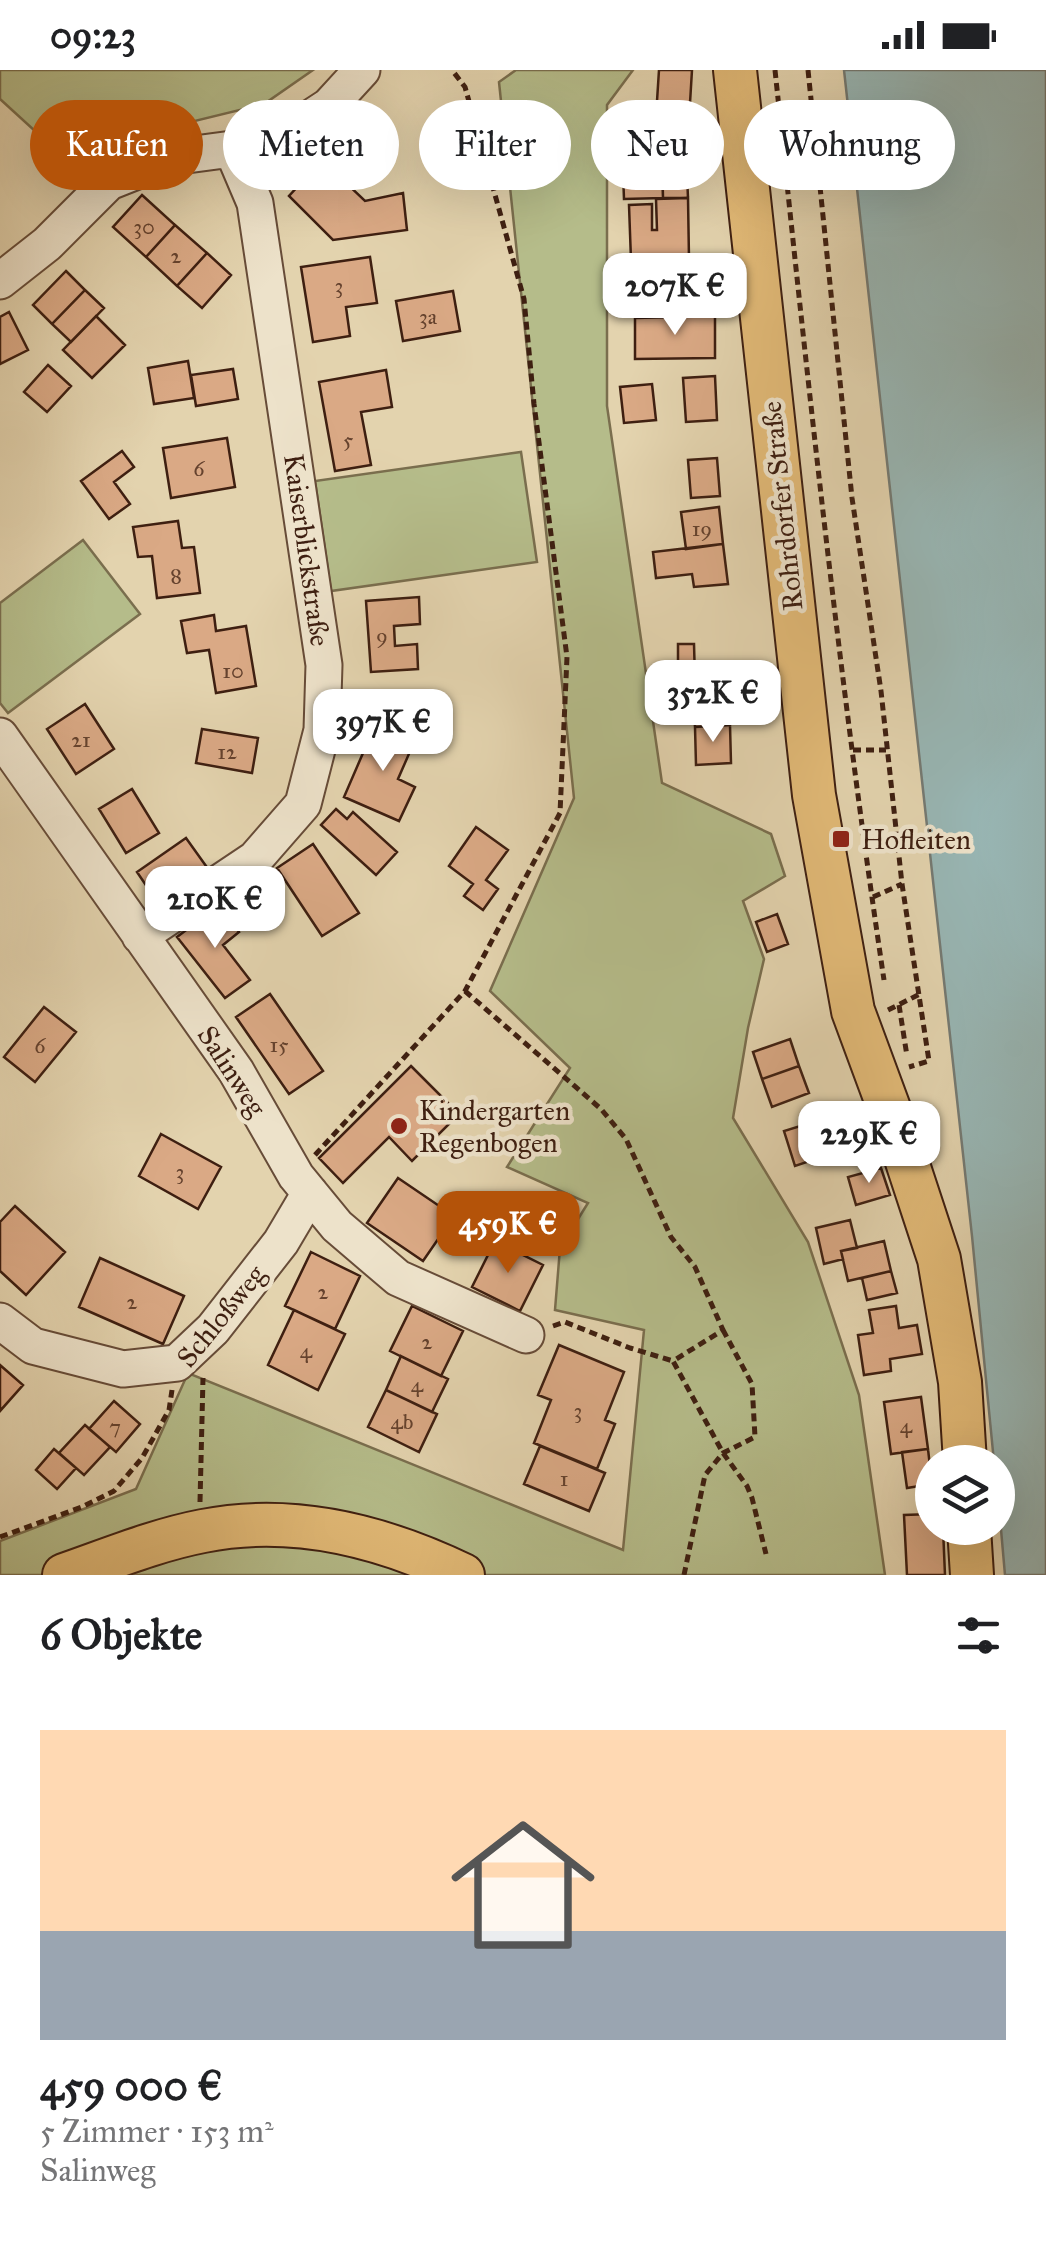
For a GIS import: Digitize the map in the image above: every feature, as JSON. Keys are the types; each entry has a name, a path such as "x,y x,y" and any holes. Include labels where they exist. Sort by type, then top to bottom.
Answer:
{"main road":[{"name":"Rohrdorfer Straße","path":"735,70 821,840 852,1012 894,1122 939,1259 960,1382 964,1445"},
{"path":"64,1575 202,1531 274,1525 310,1526 353,1534 463,1575"},
{"path":"970,1545 972,1575"}],"street":[{"path":"334,100 362,70"},
{"path":"0,281 47,244 109,182 172,157 223,150"},
{"name":"Kaiserblickstraße","path":"140,936 255,859 304,804 322,730 324,665 255,203 249,190"},
{"name":"Salinweg","path":"0,736 236,1071 303,1185 337,1226 398,1278 526,1335"},
{"name":"Schloßweg","path":"190,1368 213,1330 281,1242 303,1185"},
{"path":"0,1321 33,1346 122,1369 190,1368"}],"path":[{"path":"303,1185 465,990 560,812 567,656 524,299 465,88 452,70"},
{"path":"776,70 862,824"},
{"path":"808,70 852,498 928,1061 909,1068 898,1004"},
{"path":"853,750 886,750"},
{"path":"872,898 902,884"},
{"path":"465,990 601,1109 626,1139 671,1236 695,1268 752,1384 755,1438 723,1453 705,1474 684,1575"},
{"path":"888,1010 920,994"},
{"path":"526,1335 565,1322 673,1361 752,1498 766,1554"},
{"path":"673,1361 723,1330"},
{"path":"190,1368 200,1510"},
{"name":"Schloßweg","path":"0,1537 114,1491 142,1458 190,1368"}],"green space":[{"path":"0,70 313,70 270,100 223,100 223,114 203,119 203,100 30,100 30,126 0,99"},
{"path":"516,70 633,70 611,100 591,100 591,190 607,190 607,406 662,783 771,834 785,876 743,901 764,959 733,1118 808,1242 859,1395 885,1575 0,1575 0,1541 136,1489 188,1373 623,1550 644,1330 555,1310 560,1248 588,1203 507,1167 570,1068 490,991 574,798 510,190 571,190 571,100 501,100 499,82"},
{"path":"521,452 537,562 331,591 315,481"},
{"path":"83,540 140,614 8,713 0,703 0,603"}],"water":[{"path":"844,70 1046,70 1046,1575 1005,1575 1002,1545 1015,1545 1015,1445 992,1445 857,190 955,190 955,100 847,100"}],"building":[{"path":"659,70 692,70 690,100 657,100"},
{"path":"294,190 353,190 365,201 403,193 407,230 333,240 289,196"},
{"path":"624,190 663,190 663,198 624,199"},
{"path":"663,190 688,190 688,198 663,198"},
{"path":"142,195 175,225 146,257 113,227"},
{"path":"688,198 689,259 631,260 629,205 652,204 652,230 657,230 656,199"},
{"path":"175,225 207,253 177,286 146,257"},
{"path":"207,253 231,275 202,308 177,286"},
{"path":"370,257 377,303 346,307 350,336 313,342 301,267"},
{"path":"66,271 85,290 52,324 33,305"},
{"path":"688,272 691,309 664,311 662,274"},
{"path":"85,290 104,308 71,342 52,324"},
{"path":"453,291 460,331 403,341 396,301"},
{"path":"9,312 28,350 0,364 0,317"},
{"path":"96,316 125,345 92,378 63,350"},
{"path":"715,316 715,358 635,359 635,318"},
{"path":"188,361 194,398 154,404 148,368"},
{"path":"48,365 71,386 47,412 24,392"},
{"path":"233,369 238,399 196,406 191,375"},
{"path":"386,370 392,407 361,412 371,465 335,471 319,382"},
{"path":"715,376 717,420 686,422 683,378"},
{"path":"652,384 656,420 624,423 620,387"},
{"path":"227,438 235,487 171,498 163,448"},
{"path":"122,451 134,467 114,482 130,504 109,519 81,481"},
{"path":"717,458 720,496 691,498 688,460"},
{"path":"719,507 723,544 686,549 681,512"},
{"path":"178,521 182,548 194,547 200,593 157,598 152,556 138,557 133,527"},
{"path":"723,544 728,584 694,587 692,574 656,578 653,552"},
{"path":"419,597 420,624 394,626 395,646 417,644 418,669 371,672 366,601"},
{"path":"214,615 216,631 246,626 256,686 216,693 209,650 187,653 181,621"},
{"path":"678,644 694,644 695,680 678,680"},
{"path":"728,687 730,725 695,727 693,688"},
{"path":"85,704 114,749 76,774 47,729"},
{"path":"376,723 415,740 398,779 415,787 399,821 344,797"},
{"path":"730,725 731,763 696,765 695,727"},
{"path":"202,729 258,738 252,773 196,763"},
{"path":"132,789 159,833 126,853 99,809"},
{"path":"336,809 347,819 353,812 397,852 376,875 321,825"},
{"path":"476,827 508,850 486,880 498,889 483,910 464,896 473,884 449,866"},
{"path":"186,838 206,866 156,900 137,872"},
{"path":"313,844 359,913 322,936 277,868"},
{"path":"219,905 239,932 223,945 250,980 225,998 177,937"},
{"path":"777,914 788,944 767,952 756,922"},
{"path":"270,994 323,1071 289,1094 236,1017"},
{"path":"44,1007 76,1032 35,1082 4,1057"},
{"path":"790,1039 799,1066 762,1079 753,1052"},
{"name":"Kindergarten Regenbogen","path":"411,1066 459,1114 412,1161 389,1137 343,1183 319,1158"},
{"path":"799,1066 809,1093 772,1107 762,1079"},
{"path":"823,1119 834,1153 795,1166 784,1131"},
{"path":"161,1134 221,1167 198,1209 139,1176"},
{"path":"881,1168 890,1195 856,1205 848,1177"},
{"path":"398,1178 454,1216 423,1261 367,1223"},
{"path":"15,1206 65,1252 26,1295 0,1271 0,1222"},
{"path":"850,1220 857,1248 841,1251 843,1259 824,1264 816,1228"},
{"path":"495,1241 543,1265 520,1311 472,1287"},
{"path":"884,1241 891,1271 848,1281 841,1251"},
{"path":"311,1252 360,1276 335,1329 285,1306"},
{"path":"100,1258 184,1296 163,1344 79,1307"},
{"path":"891,1271 897,1293 867,1300 862,1278"},
{"path":"412,1306 463,1331 441,1376 390,1351"},
{"path":"896,1306 899,1328 917,1325 922,1354 890,1359 891,1371 864,1375 858,1335 873,1333 869,1310"},
{"path":"294,1310 345,1334 318,1390 268,1365"},
{"path":"559,1345 624,1372 605,1420 615,1424 597,1469 534,1443 551,1400 538,1395"},
{"path":"401,1356 448,1379 432,1412 386,1390"},
{"path":"0,1365 23,1385 0,1411"},
{"path":"386,1390 437,1414 419,1452 368,1427"},
{"path":"921,1397 927,1445 891,1454 884,1402"},
{"path":"114,1401 140,1424 116,1452 89,1429"},
{"path":"85,1425 110,1447 84,1475 59,1453"},
{"path":"540,1446 605,1473 589,1511 524,1484"},
{"path":"54,1449 76,1468 57,1489 36,1470"},
{"path":"915,1450 915,1487 907,1488 902,1452"},
{"path":"904,1515 915,1515 915,1545 944,1545 945,1575 907,1575"}],"place":[{"name":"Hofleiten","path":"841,839"},
{"name":"Kindergarten Regenbogen","path":"399,1126"}]}
